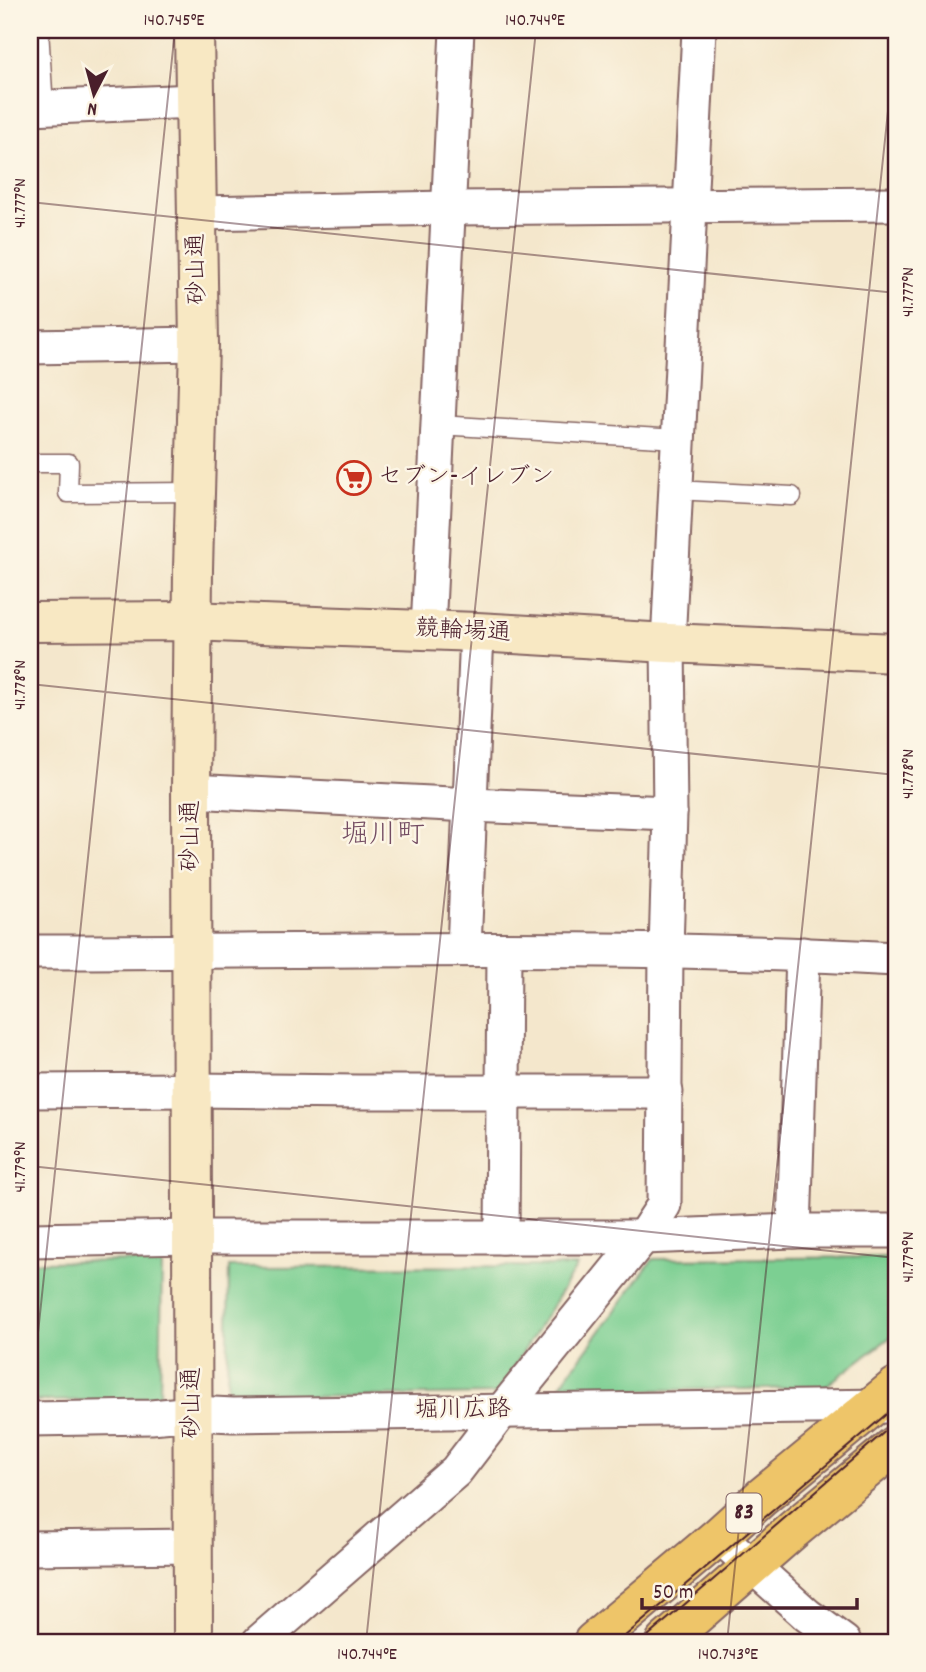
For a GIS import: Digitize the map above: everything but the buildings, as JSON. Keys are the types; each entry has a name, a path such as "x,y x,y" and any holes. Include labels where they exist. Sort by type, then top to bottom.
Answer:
{"main road":[{"name":"83","path":"593,1642 762,1497 888,1400"},
{"name":"83","path":"666,1642 896,1445"}],"street":[{"name":"砂山通","path":"193,1642 191,791 199,344 194,30"},
{"path":"428,630 457,30"},
{"path":"259,1642 456,1471 502,1410 643,1237 664,1205 670,813 668,643 699,30"},
{"path":"37,108 195,101"},
{"path":"197,213 896,204"},
{"path":"30,347 199,344"},
{"name":"競輪場通","path":"30,622 193,621 896,653"},
{"path":"464,949 478,632"},
{"path":"191,791 670,813"},
{"path":"502,1237 504,950"},
{"path":"30,952 666,950 896,959"},
{"path":"794,1231 803,954"},
{"path":"30,1091 666,1091"},
{"path":"30,1240 192,1237 643,1237 794,1231 896,1231"},
{"name":"堀川広路","path":"30,1419 194,1413 233,1415 502,1410 888,1400"},
{"path":"719,1536 754,1565 801,1628 844,1642"},
{"path":"30,1548 193,1546"}],"lane":[{"path":"37,108 39,30"},
{"path":"438,425 678,439"},
{"path":"30,463 69,463 68,493 195,492"},
{"path":"676,490 792,496"}],"green space":[{"path":"896,1257 896,1333 823,1388 556,1391 653,1259"},
{"path":"162,1261 160,1400 30,1401 30,1262"},
{"path":"577,1266 497,1394 227,1398 229,1267"}],"tram line":[{"path":"618,1642 896,1406"},
{"path":"641,1642 896,1422"}],"place":[{"name":"セブン-イレブン","path":"354,478"}],"district":[{"name":"堀川町","path":"383,837"}]}
